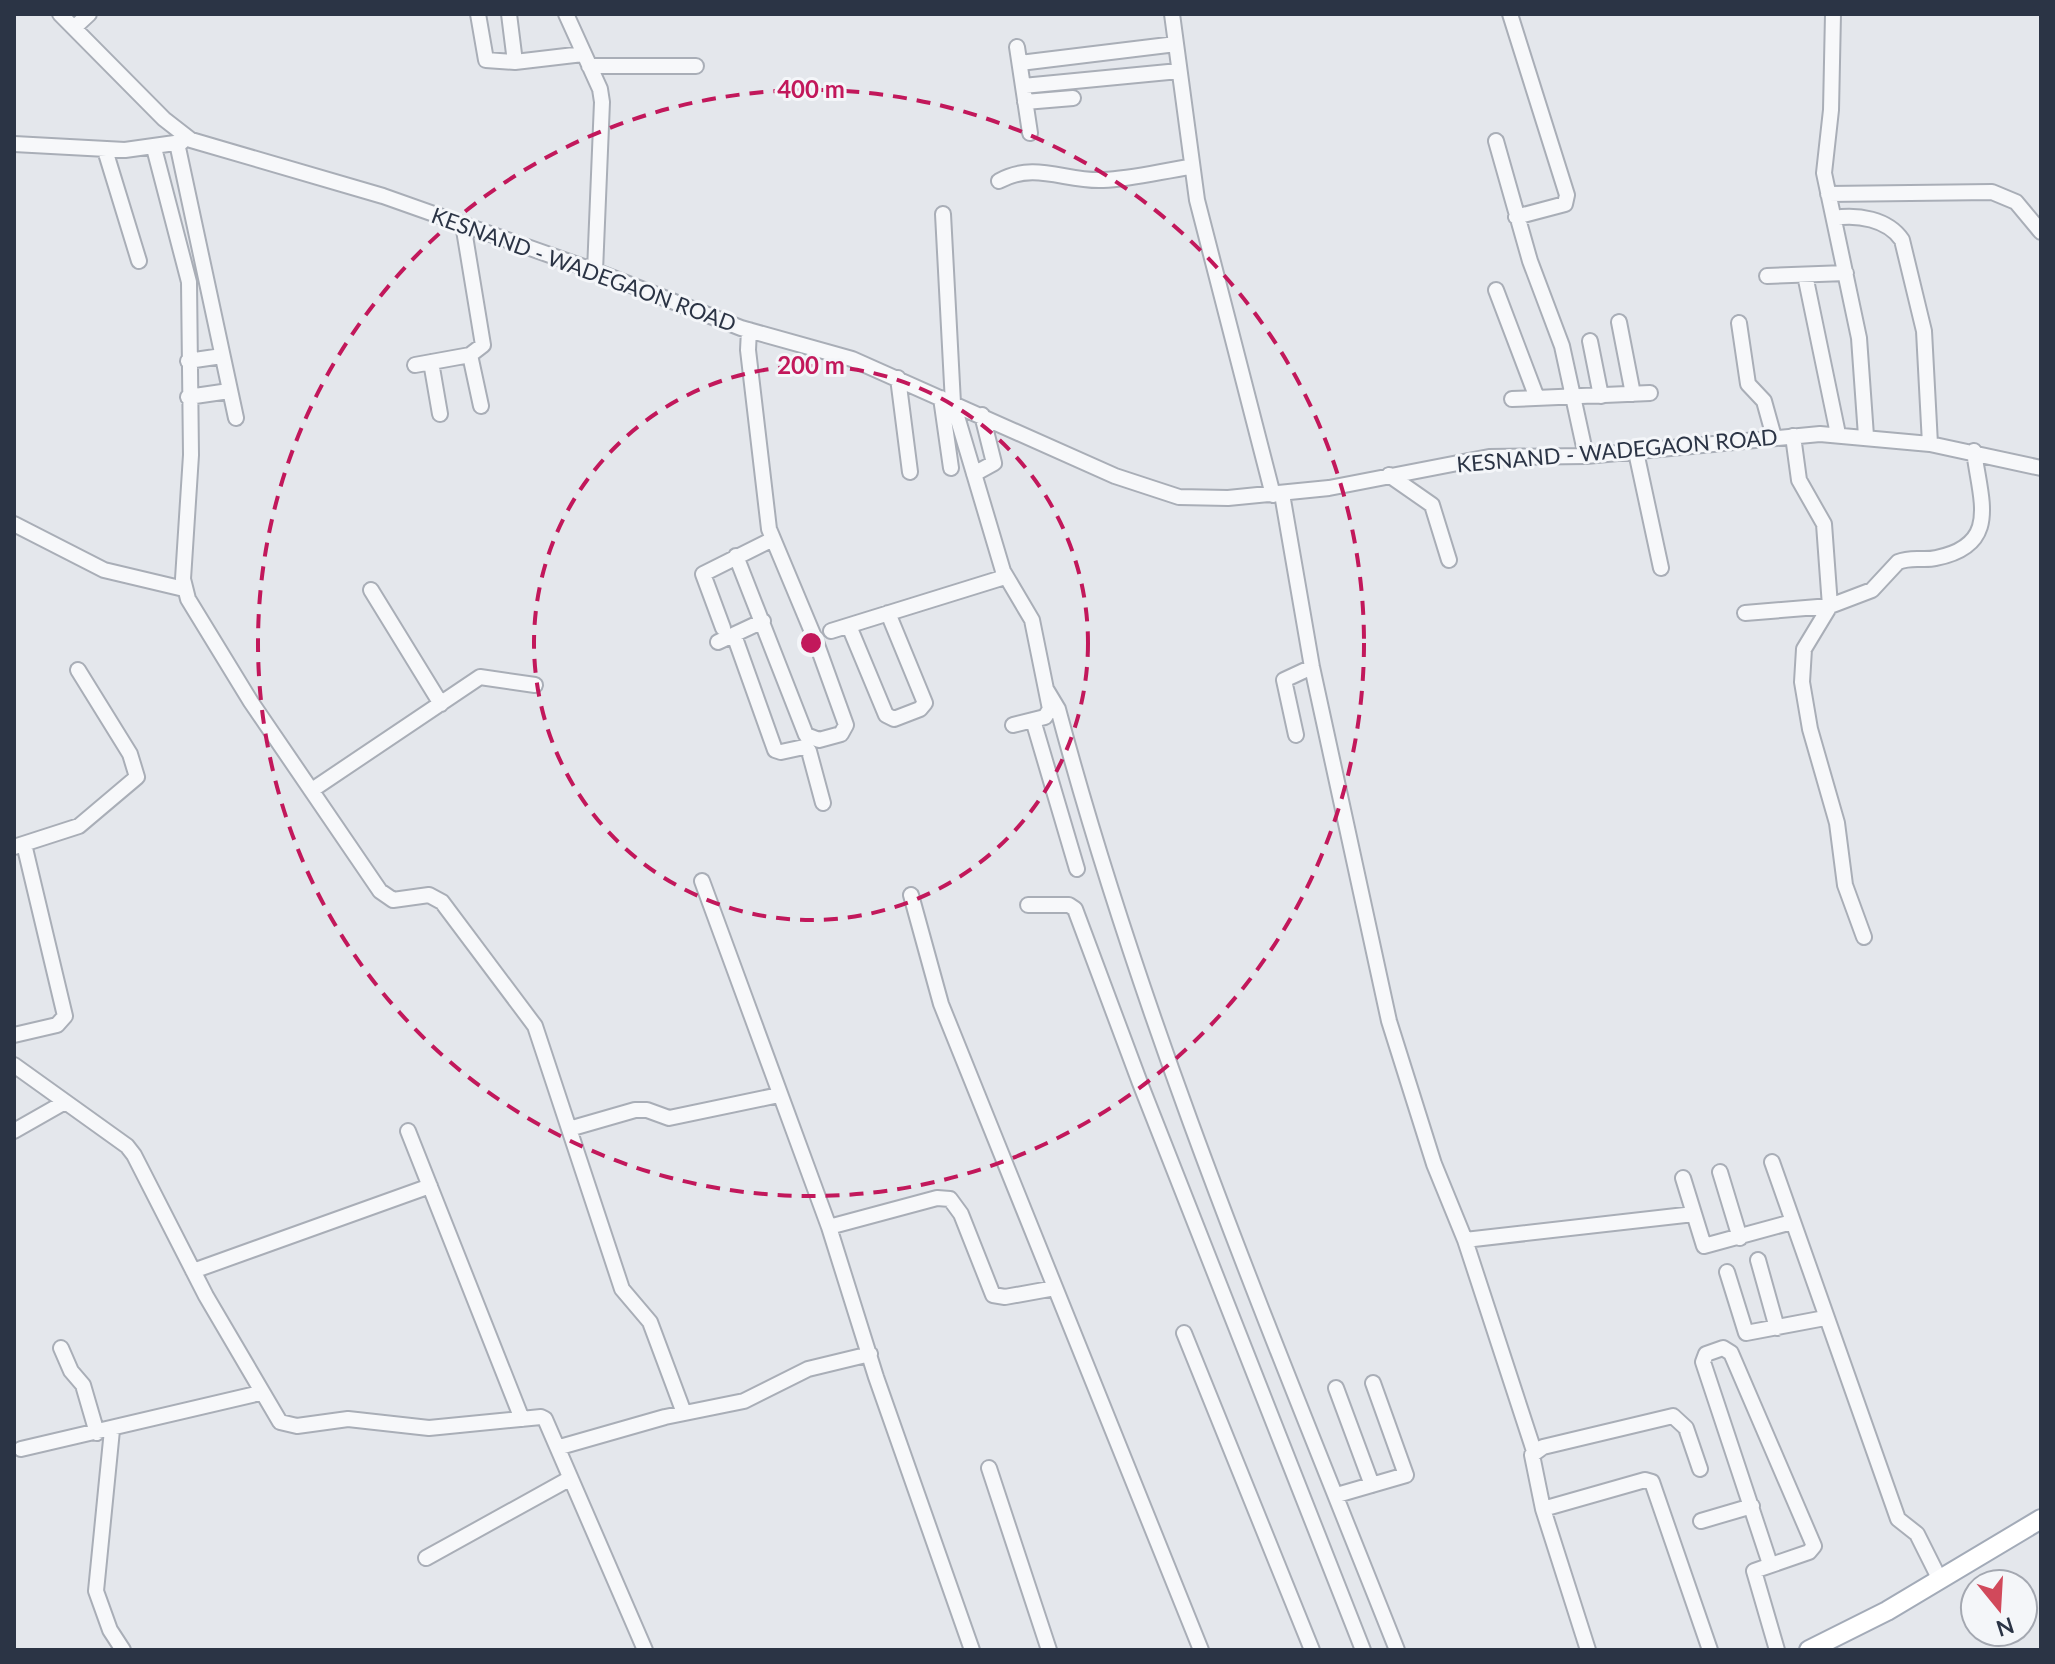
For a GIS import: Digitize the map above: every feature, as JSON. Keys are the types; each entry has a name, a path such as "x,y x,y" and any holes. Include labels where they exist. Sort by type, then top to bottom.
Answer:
{"main road":[{"path":"1809,1650 1887,1611 2041,1519"}],"street":[{"name":"KESNAND - WADEGAON ROAD","path":"60,14 184,142 383,196 595,271 749,330 852,359 1146,489 1201,498 1278,494 1489,457 1586,456 1774,437 1838,434 1974,451 2039,467"},
{"path":"75,27 89,14"},
{"path":"478,14 486,60 586,60 696,66"},
{"path":"509,14 515,62"},
{"path":"566,14 602,102 595,271"},
{"path":"1172,14 1190,167 1217,289 1278,494 1389,1021 1434,1164 1465,1240 1534,1451 1531,1460 1543,1509 1588,1650"},
{"path":"1510,14 1567,195 1565,204 1558,209 1516,217"},
{"path":"1833,14 1831,110 1824,173 1861,351 1866,436"},
{"path":"1030,133 1019,55 1176,44"},
{"path":"1024,94 1179,71"},
{"path":"1024,94 1073,98"},
{"path":"1496,141 1516,217 1562,346 1586,456"},
{"path":"14,144 105,150 154,148 184,142 205,272 236,418"},
{"path":"154,148 188,277 191,455 184,589 243,689 380,891 393,900 429,895 442,902 530,1017 622,1289 650,1322 684,1413"},
{"path":"105,150 139,261"},
{"path":"999,181 1014,174 1037,171 1102,180 1190,167"},
{"path":"1828,194 1992,192 2016,202 2041,232"},
{"path":"943,214 951,468"},
{"path":"1834,218 1862,216 1894,231 1902,240 1924,331 1930,444"},
{"path":"415,365 470,355 483,345 463,224"},
{"path":"188,277 205,272"},
{"path":"1767,276 1846,273"},
{"path":"1805,275 1838,434"},
{"path":"1496,290 1537,398"},
{"path":"1619,322 1633,394"},
{"path":"1739,323 1748,384 1764,401 1774,437"},
{"path":"749,330 748,350 765,507 773,539 815,639 846,725 841,734 775,750 725,635 703,574 773,539"},
{"path":"1590,341 1601,396"},
{"path":"470,355 481,406"},
{"path":"188,361 222,356"},
{"path":"431,362 440,414"},
{"path":"898,378 910,472"},
{"path":"188,397 229,391"},
{"path":"1512,399 1650,393"},
{"path":"947,400 974,474 1005,577 1032,620 1050,712 1013,725"},
{"path":"974,474 994,463 982,415"},
{"path":"1793,436 1799,480 1824,524 1830,606 1804,649 1802,682 1808,722 1837,823 1847,895 1864,937"},
{"path":"1745,613 1830,606 1872,590 1898,562 1936,558 1978,536 1983,523 1974,451"},
{"path":"1636,452 1661,568"},
{"path":"2039,467 2041,484"},
{"path":"1389,475 1432,505 1449,560"},
{"path":"14,524 104,570 184,589"},
{"path":"736,556 808,744 823,803"},
{"path":"831,631 1005,577"},
{"path":"371,590 441,704"},
{"path":"849,626 886,715 894,719 920,709 925,703 888,613"},
{"path":"725,635 763,621"},
{"path":"1296,735 1284,680 1312,667"},
{"path":"14,1035 57,1025 65,1016 19,846 89,820 137,777 130,754 78,670"},
{"path":"312,790 480,677 535,685"},
{"path":"1046,689 1056,703 1107,884 1153,1022 1397,1650"},
{"path":"1033,720 1077,869"},
{"path":"702,881 829,1227 972,1650"},
{"path":"911,895 941,1004 1201,1650"},
{"path":"1028,905 1069,905 1075,909 1140,1083 1363,1650"},
{"path":"14,1065 127,1146 274,1417 286,1425 348,1419 429,1428 545,1419 560,1447 569,1479 645,1650"},
{"path":"569,1129 635,1110 647,1110 669,1118 779,1095"},
{"path":"14,1131 65,1102"},
{"path":"408,1131 522,1419"},
{"path":"1772,1162 1898,1519 1917,1534 1940,1580"},
{"path":"1720,1172 1740,1238"},
{"path":"1683,1178 1704,1246 1792,1222"},
{"path":"193,1271 430,1186"},
{"path":"829,1227 937,1198 950,1199 961,1214 993,1295 1005,1297 1055,1288"},
{"path":"1465,1240 1694,1214"},
{"path":"1758,1260 1777,1328"},
{"path":"1727,1272 1744,1331 1825,1318"},
{"path":"1184,1333 1312,1650"},
{"path":"61,1348 71,1371 83,1385 97,1433"},
{"path":"1770,1564 1703,1362 1706,1354 1723,1348 1731,1353 1814,1546 1809,1552 1756,1569 1753,1577 1777,1650"},
{"path":"560,1447 684,1413 756,1398 808,1369 870,1354"},
{"path":"1337,1495 1407,1473 1373,1383"},
{"path":"1336,1388 1372,1485"},
{"path":"21,1449 260,1393"},
{"path":"1534,1451 1673,1416 1686,1428 1700,1469"},
{"path":"112,1430 96,1591 110,1630 123,1650"},
{"path":"989,1468 1049,1650"},
{"path":"426,1558 569,1479"},
{"path":"1543,1509 1645,1480 1652,1482 1710,1650"},
{"path":"1701,1521 1752,1506"}]}
